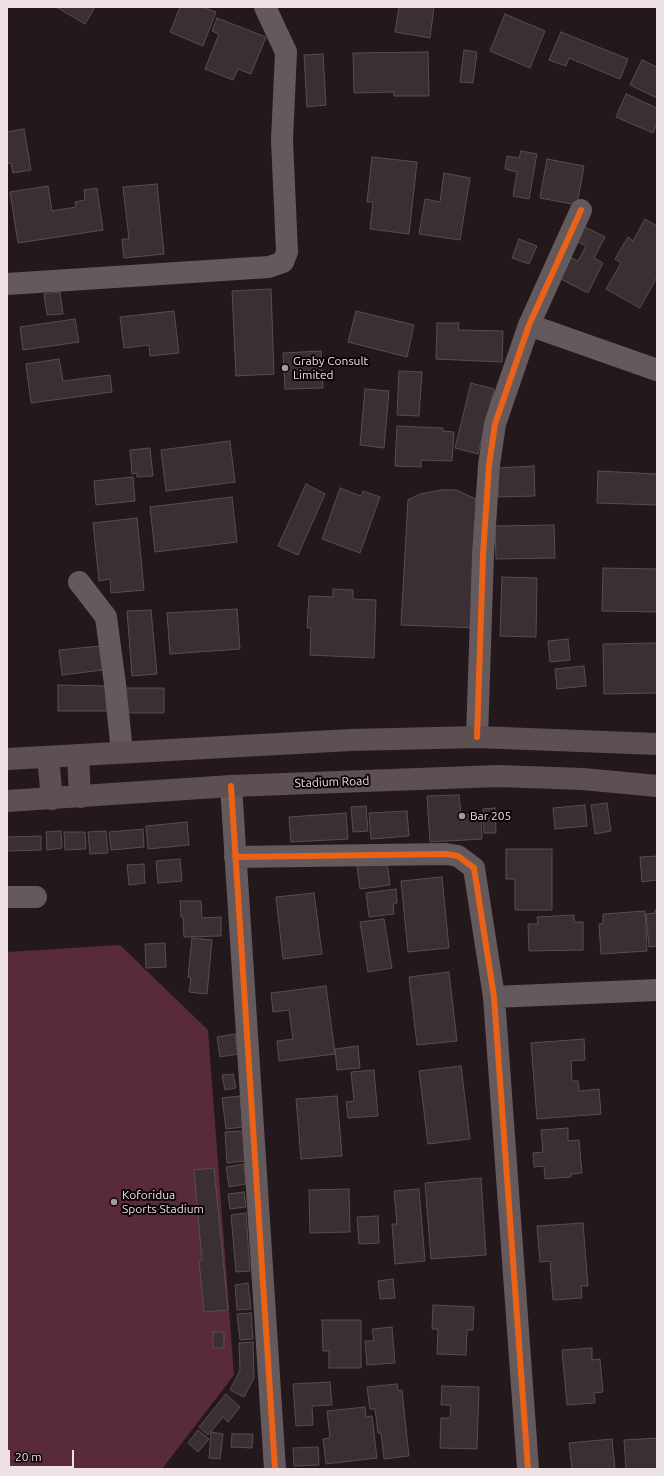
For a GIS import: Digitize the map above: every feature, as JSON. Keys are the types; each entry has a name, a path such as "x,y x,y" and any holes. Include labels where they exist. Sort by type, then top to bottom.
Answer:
{"main road":[{"path":"7,759 351,740 478,737 657,744"},
{"path":"78,756 80,796"},
{"path":"48,757 52,799"},
{"name":"Stadium Road","path":"7,801 231,786 498,776 583,779 657,786"}],"street":[{"path":"7,284 269,267 283,262 287,252 282,140 286,52 265,7"},
{"path":"478,737 483,555 489,465 495,424 529,326 581,210"},
{"path":"529,326 657,370"},
{"path":"79,582 106,617 116,684 122,752"},
{"path":"231,786 275,1469"},
{"path":"235,857 438,854 458,856 474,868 494,997 528,1469"},
{"path":"7,897 36,897"},
{"path":"494,997 657,990"}],"shaded area":[{"name":"Koforidua Sports Stadium","path":"120,945 208,1030 234,1375 162,1469 7,1469 7,952"}],"building":[{"path":"56,7 95,7 85,24"},
{"path":"180,7 202,7 216,12 203,46 170,32"},
{"path":"399,7 434,7 430,38 395,32"},
{"path":"505,14 545,31 530,68 490,51"},
{"path":"217,18 266,37 251,74 238,69 233,80 205,69 219,34 212,31"},
{"path":"561,32 628,59 620,79 569,58 566,66 549,60"},
{"path":"464,50 477,52 473,83 460,82"},
{"path":"428,52 429,96 394,96 394,92 354,93 353,53"},
{"path":"323,54 326,105 307,107 304,55"},
{"path":"642,60 657,67 657,98 630,85"},
{"path":"626,94 657,108 657,123 653,133 616,117"},
{"path":"24,129 31,170 13,173 11,163 7,164 7,132"},
{"path":"521,151 537,154 529,199 513,196 517,172 505,169 507,156 519,158"},
{"path":"372,157 417,162 409,234 370,229 373,202 367,202"},
{"path":"547,159 584,166 577,205 540,198"},
{"path":"444,173 470,178 460,240 419,234 425,199 440,202"},
{"path":"157,184 164,254 124,258 122,239 129,239 123,187"},
{"path":"48,186 52,211 76,207 75,202 85,200 84,190 97,188 103,230 18,243 10,192"},
{"path":"645,219 657,226 657,277 640,308 606,289 621,263 615,259 628,237 633,241"},
{"path":"583,226 605,237 594,258 603,263 588,293 559,278 570,257 578,261 586,246 576,241"},
{"path":"519,239 537,246 529,264 512,258"},
{"path":"271,289 274,374 236,376 232,291"},
{"path":"60,292 63,314 47,315 44,294"},
{"path":"174,311 179,353 150,356 149,345 124,348 120,317"},
{"path":"356,311 414,325 407,357 348,342"},
{"path":"75,319 79,342 23,350 20,327"},
{"path":"437,323 459,323 458,330 503,331 502,362 436,359"},
{"path":"321,351 323,388 285,389 283,353"},
{"path":"59,359 63,381 110,375 112,392 31,403 26,364"},
{"path":"399,371 422,372 419,416 397,415"},
{"path":"471,383 494,389 478,454 455,448"},
{"path":"365,389 389,391 384,448 360,445"},
{"path":"397,426 443,428 443,431 454,432 452,461 421,460 421,467 395,466"},
{"path":"230,441 235,482 166,491 161,450"},
{"path":"150,448 153,476 137,477 137,473 132,474 130,450"},
{"path":"534,466 535,496 498,497 497,468"},
{"path":"598,471 657,474 657,505 597,503"},
{"path":"133,477 135,501 96,505 94,481"},
{"path":"306,484 325,494 298,555 278,546"},
{"path":"340,488 361,496 363,491 380,497 360,553 322,539"},
{"path":"441,490 456,490 476,499 478,628 401,625 408,500 420,494"},
{"path":"232,497 237,542 155,552 150,507"},
{"path":"137,518 144,590 111,593 110,579 99,581 93,523"},
{"path":"554,525 555,558 496,559 495,526"},
{"path":"603,568 657,569 657,612 602,611"},
{"path":"502,577 537,578 536,637 500,636"},
{"path":"333,589 353,590 353,599 376,600 374,658 310,655 311,628 307,628 309,596 333,597"},
{"path":"237,609 240,649 170,654 167,613"},
{"path":"151,610 157,674 132,676 127,611"},
{"path":"568,639 570,660 550,662 548,641"},
{"path":"657,643 657,693 604,694 603,644"},
{"path":"101,646 103,670 62,675 59,650"},
{"path":"584,666 586,686 557,689 555,669"},
{"path":"58,685 107,686 107,711 58,711"},
{"path":"125,688 164,688 164,713 125,713"},
{"path":"459,795 461,815 481,814 482,839 430,842 427,796"},
{"path":"607,803 611,831 595,834 591,805"},
{"path":"585,805 587,826 555,829 553,808"},
{"path":"366,806 368,831 353,832 351,807"},
{"path":"495,808 496,833 484,833 483,809"},
{"path":"407,811 409,836 371,839 369,813"},
{"path":"346,813 348,839 291,842 289,817"},
{"path":"187,822 189,845 148,849 146,826"},
{"path":"143,829 144,847 111,850 109,832"},
{"path":"61,831 62,848 47,850 46,832"},
{"path":"106,831 108,853 90,854 88,832"},
{"path":"64,832 85,832 86,849 65,850"},
{"path":"41,836 41,850 7,851 7,837"},
{"path":"506,849 552,849 552,910 515,910 515,879 506,879"},
{"path":"657,856 657,880 642,882 640,857"},
{"path":"180,859 182,881 158,883 156,861"},
{"path":"387,862 390,885 360,889 357,866"},
{"path":"144,864 145,883 129,885 127,865"},
{"path":"442,877 449,948 408,952 401,881"},
{"path":"396,889 397,903 393,904 394,914 369,917 366,893"},
{"path":"314,893 322,954 283,959 276,897"},
{"path":"180,901 201,901 202,918 221,917 221,936 184,937 183,917 181,917"},
{"path":"655,910 657,910 657,946 649,947 646,914 656,913"},
{"path":"645,911 647,951 601,954 599,924 603,923 603,914"},
{"path":"574,915 574,922 583,922 583,950 529,951 528,924 538,924 537,917"},
{"path":"384,919 392,968 368,972 360,922"},
{"path":"192,938 212,940 207,994 189,992 191,978 188,977"},
{"path":"165,943 166,967 146,968 145,944"},
{"path":"449,972 457,1041 417,1045 409,977"},
{"path":"326,986 335,1054 279,1061 277,1041 293,1039 289,1010 273,1012 271,993"},
{"path":"235,1034 238,1054 220,1057 217,1037"},
{"path":"584,1039 585,1060 571,1061 572,1081 578,1081 579,1091 599,1089 601,1114 537,1119 531,1043"},
{"path":"358,1046 360,1068 337,1070 335,1049"},
{"path":"461,1066 470,1139 428,1144 419,1071"},
{"path":"374,1070 378,1116 348,1118 346,1102 354,1101 351,1072"},
{"path":"233,1074 236,1088 225,1090 222,1075"},
{"path":"240,1096 243,1127 226,1129 222,1098"},
{"path":"337,1096 342,1156 301,1159 296,1099"},
{"path":"568,1128 568,1141 579,1140 582,1173 571,1174 571,1177 545,1179 544,1166 534,1167 533,1153 543,1152 541,1130"},
{"path":"243,1131 245,1161 227,1163 225,1132"},
{"path":"244,1164 246,1184 229,1187 226,1167"},
{"path":"214,1168 228,1310 204,1312 199,1261 202,1260 194,1170"},
{"path":"481,1178 486,1255 431,1259 425,1183"},
{"path":"349,1189 350,1232 310,1233 309,1190"},
{"path":"419,1189 425,1261 395,1264 392,1224 397,1224 394,1191"},
{"path":"244,1192 246,1207 230,1209 228,1194"},
{"path":"246,1213 250,1271 236,1272 231,1215"},
{"path":"378,1216 379,1243 359,1244 357,1217"},
{"path":"583,1223 588,1286 581,1286 582,1298 553,1300 550,1261 540,1262 537,1226"},
{"path":"393,1279 395,1298 380,1299 378,1281"},
{"path":"248,1283 251,1309 237,1310 235,1285"},
{"path":"433,1305 474,1307 473,1330 467,1330 466,1355 437,1354 438,1329 432,1329"},
{"path":"251,1313 253,1339 240,1340 237,1314"},
{"path":"322,1320 361,1320 361,1368 329,1368 329,1351 323,1351"},
{"path":"392,1327 395,1363 367,1365 365,1341 374,1341 372,1329"},
{"path":"213,1332 224,1332 224,1348 213,1348"},
{"path":"253,1342 254,1378 244,1397 230,1390 240,1370 239,1343"},
{"path":"592,1348 592,1360 600,1359 603,1392 594,1393 595,1403 567,1405 562,1350"},
{"path":"330,1382 332,1405 312,1406 313,1425 296,1426 293,1384"},
{"path":"397,1384 398,1391 402,1390 409,1456 384,1459 381,1433 378,1433 375,1409 370,1409 367,1387"},
{"path":"442,1386 479,1387 477,1449 440,1448 441,1418 450,1418 451,1405 441,1405"},
{"path":"226,1394 240,1407 228,1422 223,1417 208,1435 199,1427"},
{"path":"365,1407 366,1417 372,1416 377,1458 326,1464 323,1439 330,1438 327,1411"},
{"path":"198,1430 209,1439 198,1452 188,1443"},
{"path":"211,1432 223,1434 220,1459 209,1458"},
{"path":"232,1434 253,1434 252,1448 231,1447"},
{"path":"657,1438 657,1469 626,1469 624,1440"},
{"path":"612,1439 615,1469 572,1469 569,1443"},
{"path":"318,1447 319,1465 294,1466 293,1448"}],"cycle path":[{"path":"477,737 483,555 489,465 495,424 529,325 581,210"},
{"path":"231,786 275,1469"},
{"path":"235,857 446,854 458,856 474,868 494,997 528,1469"}],"place":[{"name":"Graby Consult Limited","path":"285,368"},
{"name":"Bar 205","path":"462,816"},
{"name":"Koforidua Sports Stadium","path":"114,1202"}]}
